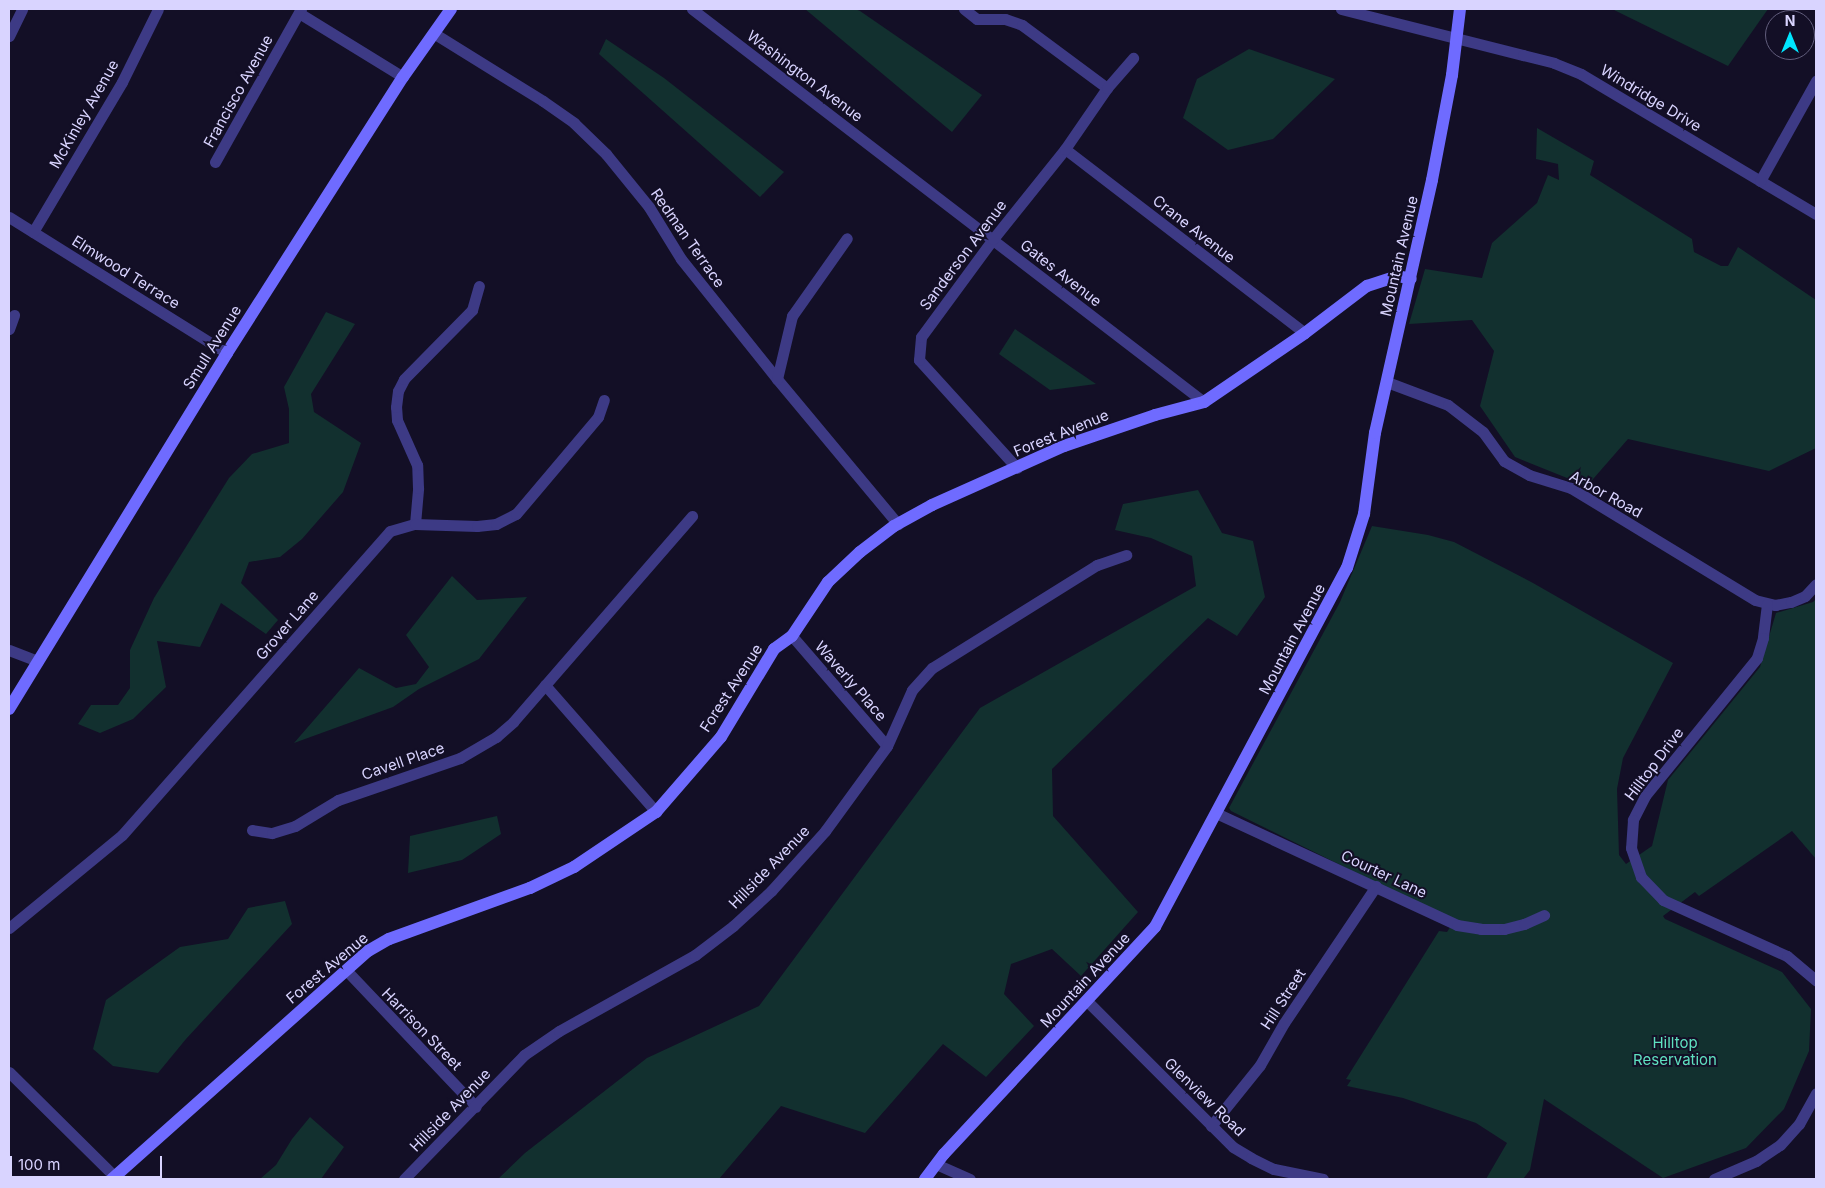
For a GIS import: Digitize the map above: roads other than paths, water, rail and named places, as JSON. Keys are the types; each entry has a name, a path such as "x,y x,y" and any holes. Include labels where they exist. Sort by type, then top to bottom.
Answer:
{"street":[{"path":"9,36 22,9"},
{"name":"McKinley Avenue","path":"33,232 122,82 158,9"},
{"name":"Smull Avenue","path":"9,708 227,353 403,77 451,9"},
{"name":"Washington Avenue","path":"692,9 900,167"},
{"path":"964,9 977,19 1005,19 1022,25 1107,88"},
{"name":"Windridge Drive","path":"1341,9 1457,40 1547,61 1581,74 1816,214"},
{"name":"Mountain Avenue","path":"925,1179 936,1164 1154,927 1347,568 1364,514 1375,433 1411,279 1449,94 1460,9"},
{"path":"300,11 403,77"},
{"name":"Francisco Avenue","path":"215,162 300,11"},
{"name":"Redman Terrace","path":"435,34 543,101 574,124 606,154 649,206 682,259 777,379 898,524"},
{"name":"Sanderson Avenue","path":"1017,468 919,360 921,337 993,239 1065,149 1107,88 1133,58"},
{"path":"1760,180 1816,81"},
{"name":"Crane Avenue","path":"1065,149 1305,333"},
{"name":"Gates Avenue","path":"900,167 1204,402"},
{"name":"Elmwood Terrace","path":"9,217 227,353"},
{"path":"777,379 792,316 848,238"},
{"name":"Forest Avenue","path":"115,1179 368,952 389,939 484,906 530,888 574,867 656,812 721,737 774,649 792,636 828,582 860,552 898,524 932,504 1064,446 1154,415 1204,402 1305,333 1367,286 1398,276 1411,279"},
{"path":"414,524 418,488 417,465 398,420 396,407 398,391 404,379 472,310 479,286"},
{"path":"9,329 14,315"},
{"name":"Arbor Road","path":"1387,382 1448,404 1482,432 1504,461 1529,475 1571,488 1750,597 1767,604"},
{"name":"Grover Lane","path":"9,928 122,835 378,542 390,531 414,524 477,526 496,524 516,514 598,417 604,400"},
{"name":"Cavell Place","path":"252,830 272,833 295,826 323,808 352,794 474,752 505,730 692,516"},
{"name":"Hillside Avenue","path":"404,1179 476,1107 524,1055 560,1030 695,954 733,926 771,891 825,831 887,746 912,690 932,668 997,625 1097,565 1126,555"},
{"path":"1767,604 1783,604 1798,600 1816,584"},
{"name":"Hilltop Drive","path":"1767,604 1763,638 1757,658 1645,796 1633,820 1631,848 1641,877 1662,900 1786,956 1816,980"},
{"name":"Waverly Place","path":"792,636 887,746"},
{"path":"9,650 38,662"},
{"path":"545,685 656,812"},
{"name":"Courter Lane","path":"1216,813 1446,920 1469,928 1504,929 1544,916"},
{"name":"Hill Street","path":"1212,1126 1260,1065 1284,1023 1376,886"},
{"name":"Harrison Street","path":"347,971 476,1107"},
{"name":"Glenview Road","path":"1087,1002 1233,1147 1260,1163 1288,1173 1323,1179"},
{"path":"9,1072 115,1179"},
{"path":"1714,1179 1756,1161 1780,1144 1799,1124 1816,1093"},
{"path":"936,1164 970,1179"}],"park label":[{"name":"Hilltop Reservation","path":"1675,1050"}]}
